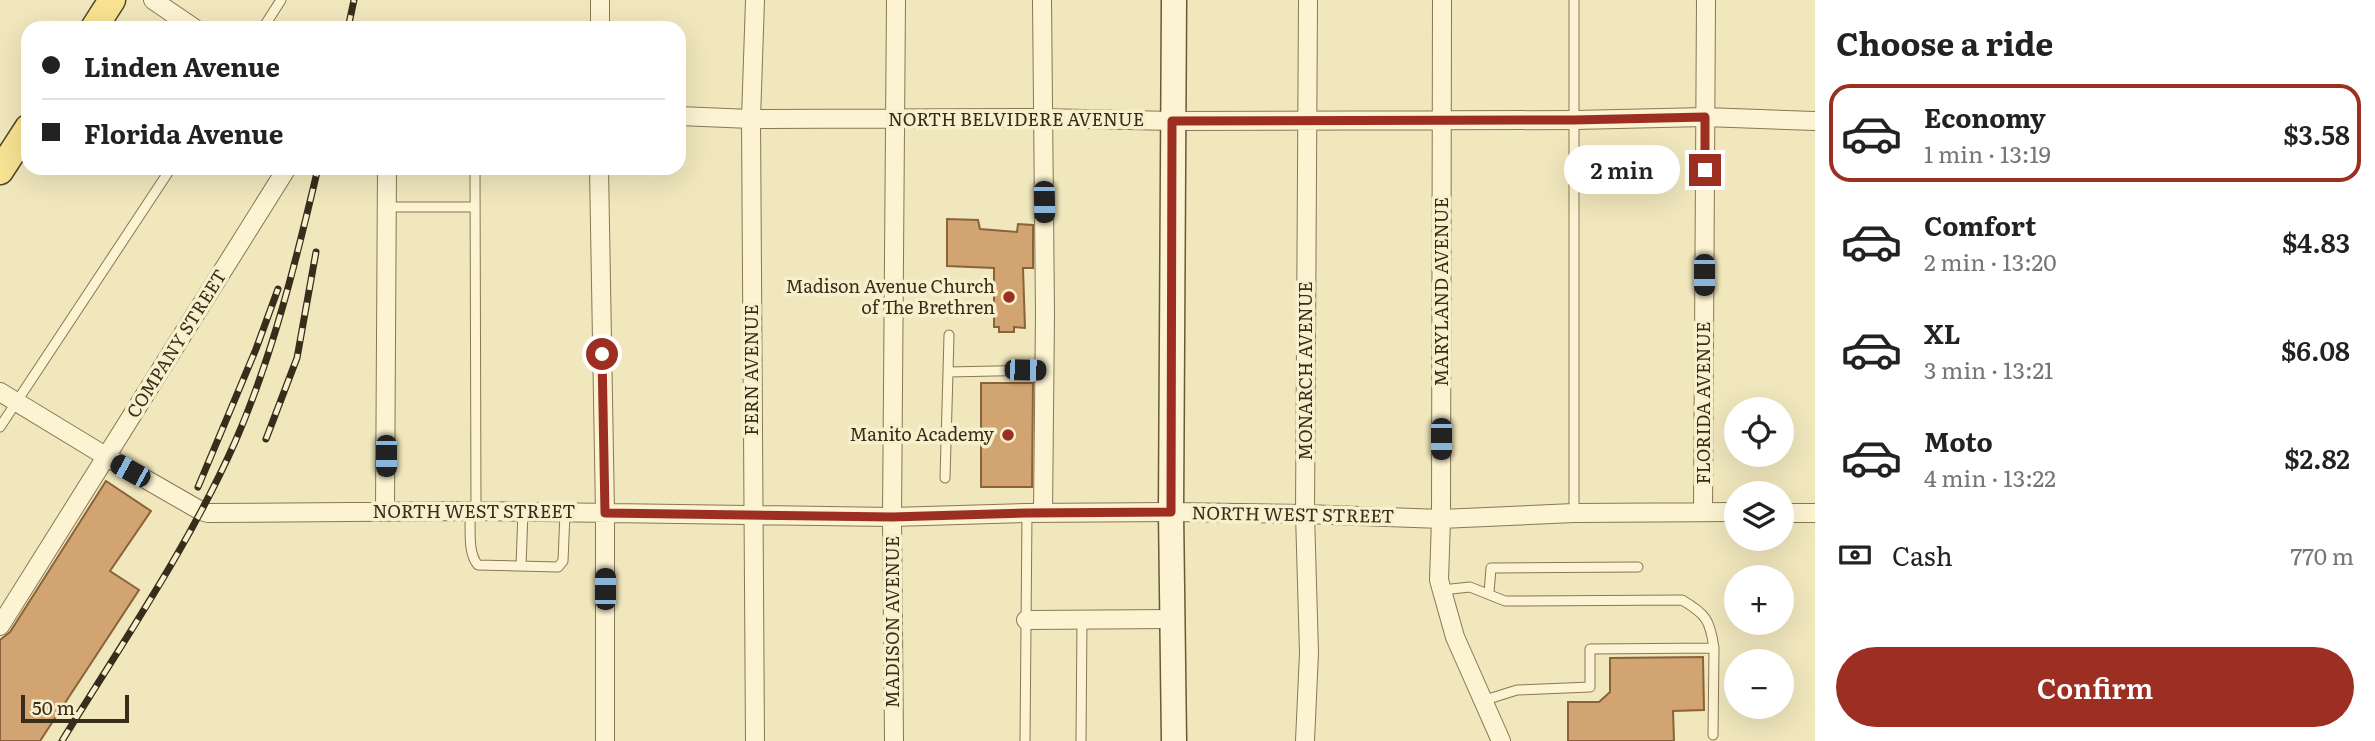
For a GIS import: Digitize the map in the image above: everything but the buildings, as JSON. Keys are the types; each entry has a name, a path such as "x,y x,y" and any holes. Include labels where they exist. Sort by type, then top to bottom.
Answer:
{"main road":[{"path":"98,21 112,0"},
{"path":"0,171 21,139"}],"street":[{"path":"153,0 184,21"},
{"path":"600,0 600,21"},
{"name":"FERN AVENUE","path":"755,0 751,119 755,741"},
{"name":"MADISON AVENUE","path":"894,741 892,517 896,0"},
{"path":"1035,513 1045,370 1042,0"},
{"path":"1174,0 1171,512 1174,741"},
{"name":"MONARCH AVENUE","path":"1306,741 1309,653 1305,514 1308,0"},
{"name":"MARYLAND AVENUE","path":"1443,0 1439,580 1455,637 1501,741"},
{"name":"FLORIDA AVENUE","path":"1703,512 1706,0"},
{"name":"NORTH BELVIDERE AVENUE","path":"686,116 1172,121 1705,117 1815,121"},
{"name":"COMPANY STREET","path":"0,626 283,175"},
{"path":"385,512 387,175"},
{"path":"598,175 605,513 604,741"},
{"name":"NORTH WEST STREET","path":"0,392 107,457 208,513 473,511 892,517 1171,512 1441,519 1574,513 1724,512"},
{"path":"1794,513 1815,513"},
{"path":"1026,620 1172,619"}],"lane":[{"path":"268,21 281,0"},
{"path":"1574,0 1574,513"},
{"path":"0,427 167,175"},
{"path":"475,175 474,562 478,565 562,565 565,513"},
{"path":"386,207 475,207"},
{"path":"945,478 949,335"},
{"path":"948,372 1045,370"},
{"path":"521,566 523,512"},
{"path":"1026,741 1026,620 1035,513"},
{"path":"1489,593 1492,568 1638,567"},
{"path":"1442,590 1470,586 1505,601 1682,600 1701,611 1710,625 1714,648 1713,736"},
{"path":"1081,741 1082,620"},
{"path":"1482,701 1517,690 1590,687 1590,649 1714,648"}],"railway":[{"path":"350,21 354,0"},
{"path":"62,741 197,520 235,442 272,342 316,175"},
{"path":"266,439 297,358 316,252"},
{"path":"198,487 278,289"}],"place":[{"name":"Madison Avenue Church of The Brethren","path":"1009,297"},
{"name":"Manito Academy","path":"1008,435"}],"route":[{"path":"602,354 605,513 892,517 1171,512 1172,121 1705,117 1705,170"}]}
